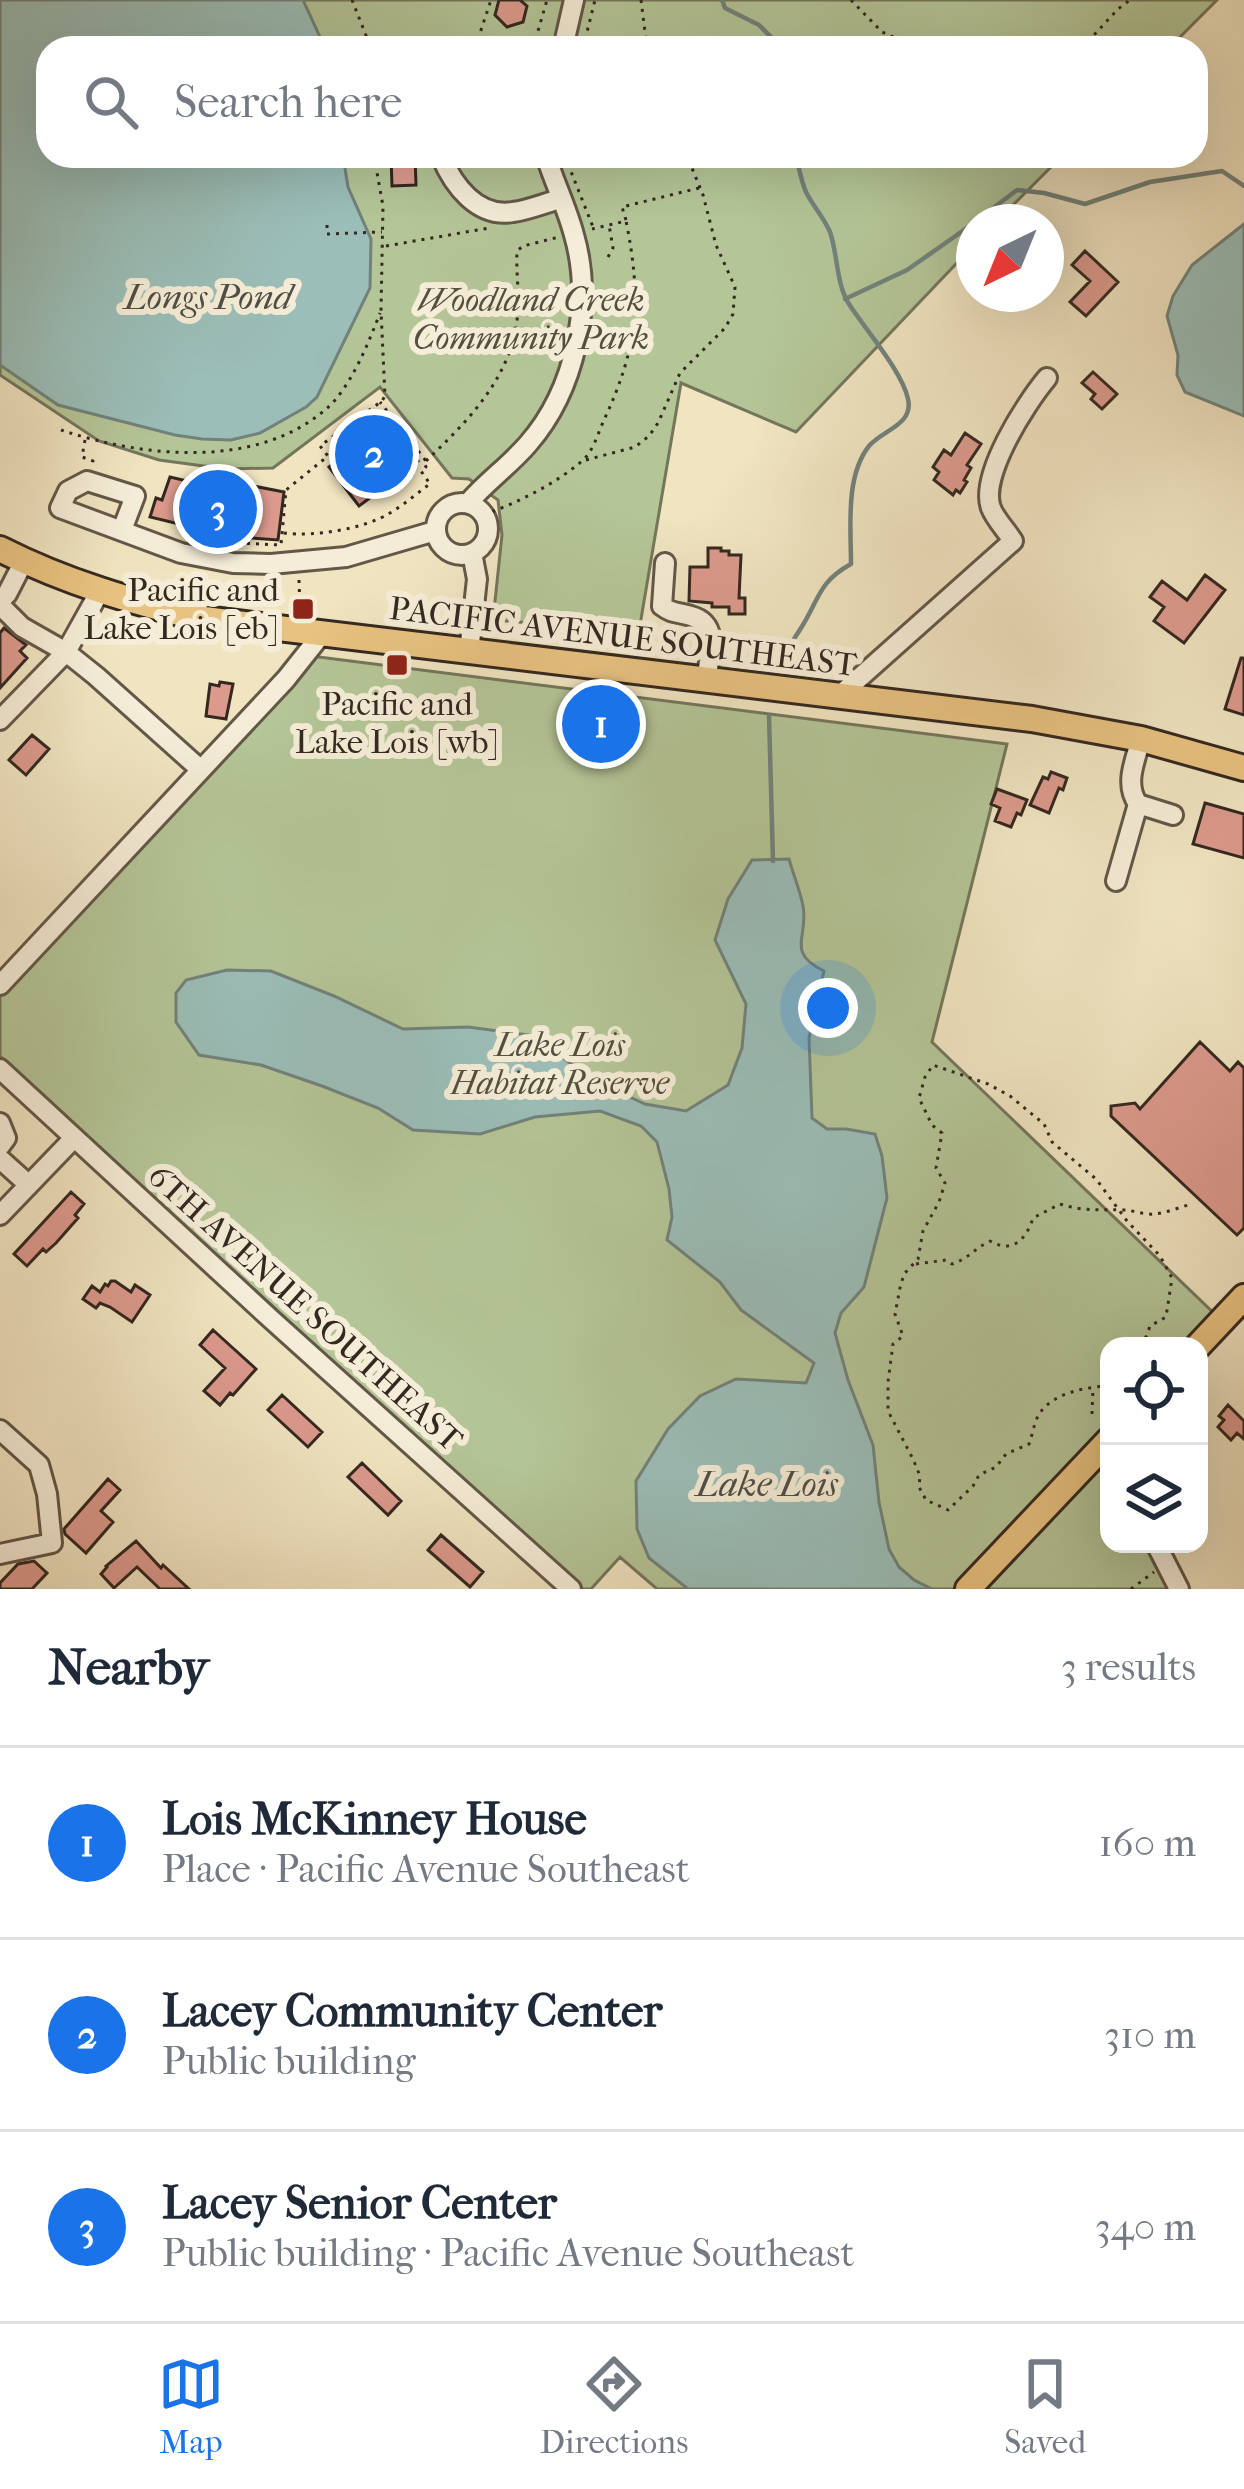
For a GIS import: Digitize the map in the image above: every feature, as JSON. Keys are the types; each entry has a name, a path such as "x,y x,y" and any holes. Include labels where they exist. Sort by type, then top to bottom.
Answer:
{"main road":[{"name":"PACIFIC AVENUE SOUTHEAST","path":"0,549 100,591 204,619 1032,719 1141,739 1244,768"},
{"path":"1206,1337 1244,1297"},
{"path":"968,1589 1100,1453"}],"street":[{"path":"566,36 574,0"},
{"path":"446,168 470,200 497,213 560,199"},
{"path":"468,502 534,436 554,404 575,348 581,273 575,236 550,168"},
{"path":"839,696 1013,541 990,507 990,478 1028,400 1047,378"},
{"path":"468,502 488,524 485,541 472,554 450,553 438,540 436,523 444,508 468,502"},
{"path":"122,530 181,553 271,564 346,557 435,531"},
{"path":"469,652 477,579 472,554"},
{"path":"24,561 0,603 22,627 65,652 201,770"},
{"path":"665,563 662,606 671,613 699,619 710,631 706,680"},
{"path":"0,720 65,652 100,591"},
{"path":"0,985 286,679 311,633"},
{"path":"1141,739 1130,779 1132,796 1138,804 1173,815"},
{"path":"1116,881 1138,804"},
{"name":"6TH AVENUE SOUTHEAST","path":"0,1070 571,1589"},
{"path":"0,1123 6,1138 0,1146"},
{"path":"0,1215 74,1138"},
{"path":"0,1159 29,1185"},
{"path":"0,1430 39,1465 52,1543 0,1554"},
{"path":"1161,1553 1179,1589"}],"path":[{"path":"352,0 366,36"},
{"path":"479,36 491,0"},
{"path":"536,36 547,0"},
{"path":"586,36 595,0"},
{"path":"641,0 645,36"},
{"path":"851,0 891,36"},
{"path":"1093,36 1130,0"},
{"path":"233,562 238,542 281,545 286,490 328,456 320,446 385,396 383,206 376,168"},
{"path":"569,168 594,229"},
{"path":"584,460 635,447 649,436 680,373 733,314 735,287 692,168"},
{"path":"626,221 622,207 700,188"},
{"path":"384,246 490,228 497,213"},
{"path":"327,226 327,234 384,232"},
{"path":"608,257 614,248 609,226"},
{"path":"61,430 127,446 190,453 247,449 303,425 329,407 363,356 381,311"},
{"path":"282,532 340,530 387,516 430,484 421,471 426,461 380,402"},
{"path":"85,438 82,457 93,461 90,470"},
{"path":"296,535 311,633"},
{"path":"1100,1387 1060,1396 1040,1413 1029,1444 1006,1454 996,1467 979,1475 974,1486 947,1510 926,1500 913,1459 888,1411 888,1382 893,1345 903,1336 895,1314 904,1274 918,1259 923,1231 945,1183 936,1168 942,1133 932,1125 920,1098 933,1065 988,1084 1044,1124 1052,1142 1096,1180 1160,1256 1172,1278 1166,1317 1150,1326 1146,1337"},
{"path":"914,1264 946,1260 952,1264 990,1241 1000,1247 1013,1246 1034,1218 1060,1204 1091,1212 1106,1209 1151,1215 1192,1204"},
{"path":"1092,1414 1093,1387"},
{"path":"1131,1589 1166,1563"}],"green space":[{"name":"Woodland Creek Community Park","path":"0,0 1217,0 1181,36 36,36 36,168 1050,168 1014,204 956,204 956,264 796,432 681,383 639,631 493,620 502,535 498,500 469,479 452,478 380,387 273,468 226,469 159,460 99,441 0,375"},
{"name":"Lake Lois Habitat Reserve","path":"311,656 1007,744 932,1042 1222,1321 1206,1337 1100,1337 1100,1553 1161,1553 1179,1589 657,1589 620,1557 591,1589 580,1589 0,1056 0,995"}],"water":[{"name":"Longs Pond","path":"0,0 303,0 320,36 36,36 36,168 345,168 348,187 371,239 370,288 317,397 260,433 231,440 202,439 58,405 0,365"},
{"path":"1244,224 1244,416 1185,392 1177,375 1178,355 1167,316 1192,265"},
{"name":"Lake Lois","path":"789,859 803,906 802,950 824,971 809,1038 812,1118 827,1129 875,1134 887,1198 864,1287 841,1313 835,1333 873,1445 889,1549 899,1567 932,1589 688,1589 649,1558 637,1529 636,1481 668,1429 700,1396 736,1379 806,1383 814,1363 741,1310 720,1282 667,1240 672,1217 669,1189 657,1142 641,1126 600,1111 535,1117 480,1134 413,1130 378,1108 322,1086 261,1065 199,1055 176,1022 176,993 186,980 227,970 271,971 403,1029 468,1027 536,1036 587,1077 645,1104 686,1111 728,1085 742,1048 746,1004 715,940 728,899 752,860"}],"building":[{"path":"499,0 520,0 527,6 523,22 507,27 495,15"},
{"path":"391,168 415,168 416,185 392,186"},
{"path":"1085,251 1118,282 1086,316 1070,302 1090,281 1072,265"},
{"path":"1093,372 1117,394 1102,409 1082,383"},
{"path":"380,412 418,461 408,469 412,475 397,486 393,481 359,506 329,467 339,459 332,449"},
{"path":"965,433 981,444 967,465 971,468 967,482 953,495 934,480 939,472 933,467 944,450 951,455"},
{"path":"202,476 284,492 278,540 239,537 230,549 215,546 212,532 150,517 170,477 200,484"},
{"path":"708,548 741,555 739,598 745,598 745,614 729,614 729,607 689,601 690,567 708,567"},
{"path":"1205,575 1225,590 1184,643 1154,621 1164,607 1150,597 1162,581 1187,600"},
{"path":"4,628 26,645 20,651 27,658 0,688 0,633"},
{"path":"1244,658 1244,715 1225,709"},
{"path":"220,682 233,684 226,719 206,716 210,684 219,686"},
{"path":"588,703 617,706 613,744 584,741"},
{"path":"32,735 49,749 26,775 9,760"},
{"path":"1051,772 1067,778 1049,813 1030,805 1043,777 1048,779"},
{"path":"997,789 1027,800 1011,827 995,821 1000,808 991,804"},
{"path":"1205,803 1244,814 1244,858 1193,844"},
{"path":"1200,1042 1230,1071 1238,1062 1244,1068 1244,1228 1237,1235 1111,1116 1111,1106 1135,1103 1140,1109"},
{"path":"71,1192 84,1204 75,1215 78,1218 27,1266 14,1254"},
{"path":"111,1281 131,1292 135,1285 150,1295 132,1322 110,1307 100,1303 96,1308 83,1299 92,1286 100,1292"},
{"path":"213,1330 256,1369 220,1405 204,1391 225,1368 200,1345"},
{"path":"282,1395 322,1432 308,1447 268,1410"},
{"path":"1228,1405 1244,1421 1244,1439 1237,1433 1231,1440 1218,1427 1224,1420 1219,1416"},
{"path":"362,1463 401,1501 388,1515 348,1477"},
{"path":"108,1479 120,1490 101,1511 113,1522 86,1553 64,1529"},
{"path":"441,1535 483,1572 470,1587 428,1550"},
{"path":"136,1541 189,1589 160,1589 137,1567 114,1588 101,1574"},
{"path":"34,1561 47,1573 32,1589 0,1589 18,1564"}],"waterway":[{"path":"722,0 725,8 770,36"},
{"path":"785,655 825,585 851,564 851,503 861,458 875,440 902,421 909,408 898,376 845,296 830,232 806,192 799,168"},
{"path":"999,204 1017,190 1085,204 1150,182 1222,171 1244,186"},
{"path":"845,299 907,270 956,236"},
{"path":"769,716 773,861"}],"place":[{"name":"Lacey Community Center","path":"374,454"},
{"name":"Lacey Senior Center","path":"218,509"},
{"name":"Pacific and Lake Lois [eb]","path":"303,609"},
{"name":"Pacific and Lake Lois [wb]","path":"397,665"},
{"name":"Lois McKinney House","path":"601,724"}]}
